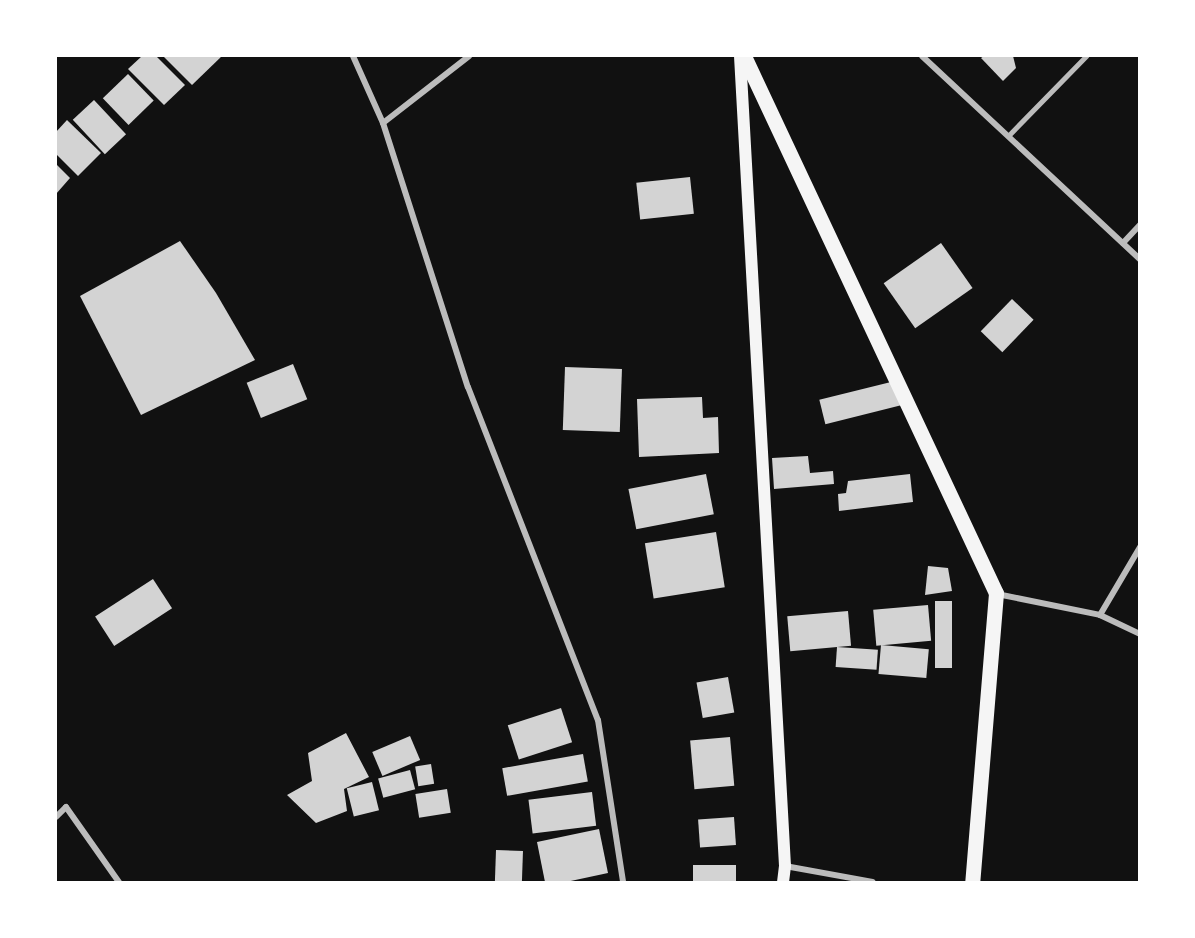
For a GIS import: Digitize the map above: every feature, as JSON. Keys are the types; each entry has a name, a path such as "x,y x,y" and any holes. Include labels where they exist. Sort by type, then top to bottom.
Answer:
{"main road":[{"path":"742,56 996,593 972,882"},
{"path":"742,56 785,866 783,882"}],"street":[{"path":"353,56 383,123 468,387 598,720 623,882"},
{"path":"383,123 469,56"},
{"path":"922,56 1140,259"},
{"path":"1123,243 1140,225"},
{"path":"1100,615 1140,547"},
{"path":"996,593 1100,615 1140,634"},
{"path":"56,817 66,807 119,882"},
{"path":"785,866 873,882"}],"lane":[{"path":"1008,136 1086,56"}],"building":[{"path":"142,56 156,56 185,85 164,105 128,69"},
{"path":"163,56 222,56 192,85"},
{"path":"984,56 1013,56 1016,68 1003,81 981,58"},
{"path":"128,74 154,101 129,125 103,98"},
{"path":"94,100 126,134 105,154 73,120"},
{"path":"67,120 101,153 78,176 56,154 56,132"},
{"path":"56,164 70,178 56,194"},
{"path":"690,177 694,214 640,219 636,183"},
{"path":"180,241 216,293 255,360 141,415 80,296"},
{"path":"941,243 973,288 915,328 884,283"},
{"path":"1012,299 1034,320 1002,352 981,331"},
{"path":"293,364 307,399 261,418 247,383"},
{"path":"565,367 622,369 620,432 563,430"},
{"path":"895,381 901,405 825,424 819,400"},
{"path":"702,397 703,418 718,417 719,453 639,457 637,399"},
{"path":"808,456 810,473 833,471 834,484 774,489 772,458"},
{"path":"706,474 714,514 636,529 628,489"},
{"path":"910,474 913,502 839,511 838,494 846,493 848,481"},
{"path":"716,532 725,587 654,599 645,543"},
{"path":"928,566 948,568 952,591 925,595"},
{"path":"153,579 172,608 114,646 95,617"},
{"path":"935,601 952,601 952,668 935,668"},
{"path":"928,605 931,641 876,646 873,610"},
{"path":"848,611 851,646 790,651 787,616"},
{"path":"881,645 929,649 926,678 878,674"},
{"path":"837,647 878,650 877,670 836,667"},
{"path":"728,677 734,712 703,718 696,683"},
{"path":"561,708 572,742 519,760 508,725"},
{"path":"346,733 369,777 344,789 347,811 316,823 287,795 312,781 308,753"},
{"path":"410,736 420,760 382,776 372,752"},
{"path":"730,737 734,786 694,789 690,740"},
{"path":"583,754 588,782 507,796 502,768"},
{"path":"431,764 434,784 418,786 415,767"},
{"path":"410,770 415,789 383,798 378,779"},
{"path":"372,782 379,810 354,816 347,788"},
{"path":"447,789 451,813 419,818 415,794"},
{"path":"592,792 596,826 533,834 528,800"},
{"path":"734,817 736,845 700,847 698,820"},
{"path":"599,829 608,873 566,882 545,882 537,842"},
{"path":"496,850 523,851 522,882 495,882"},
{"path":"693,865 736,865 736,882 693,882"}]}
